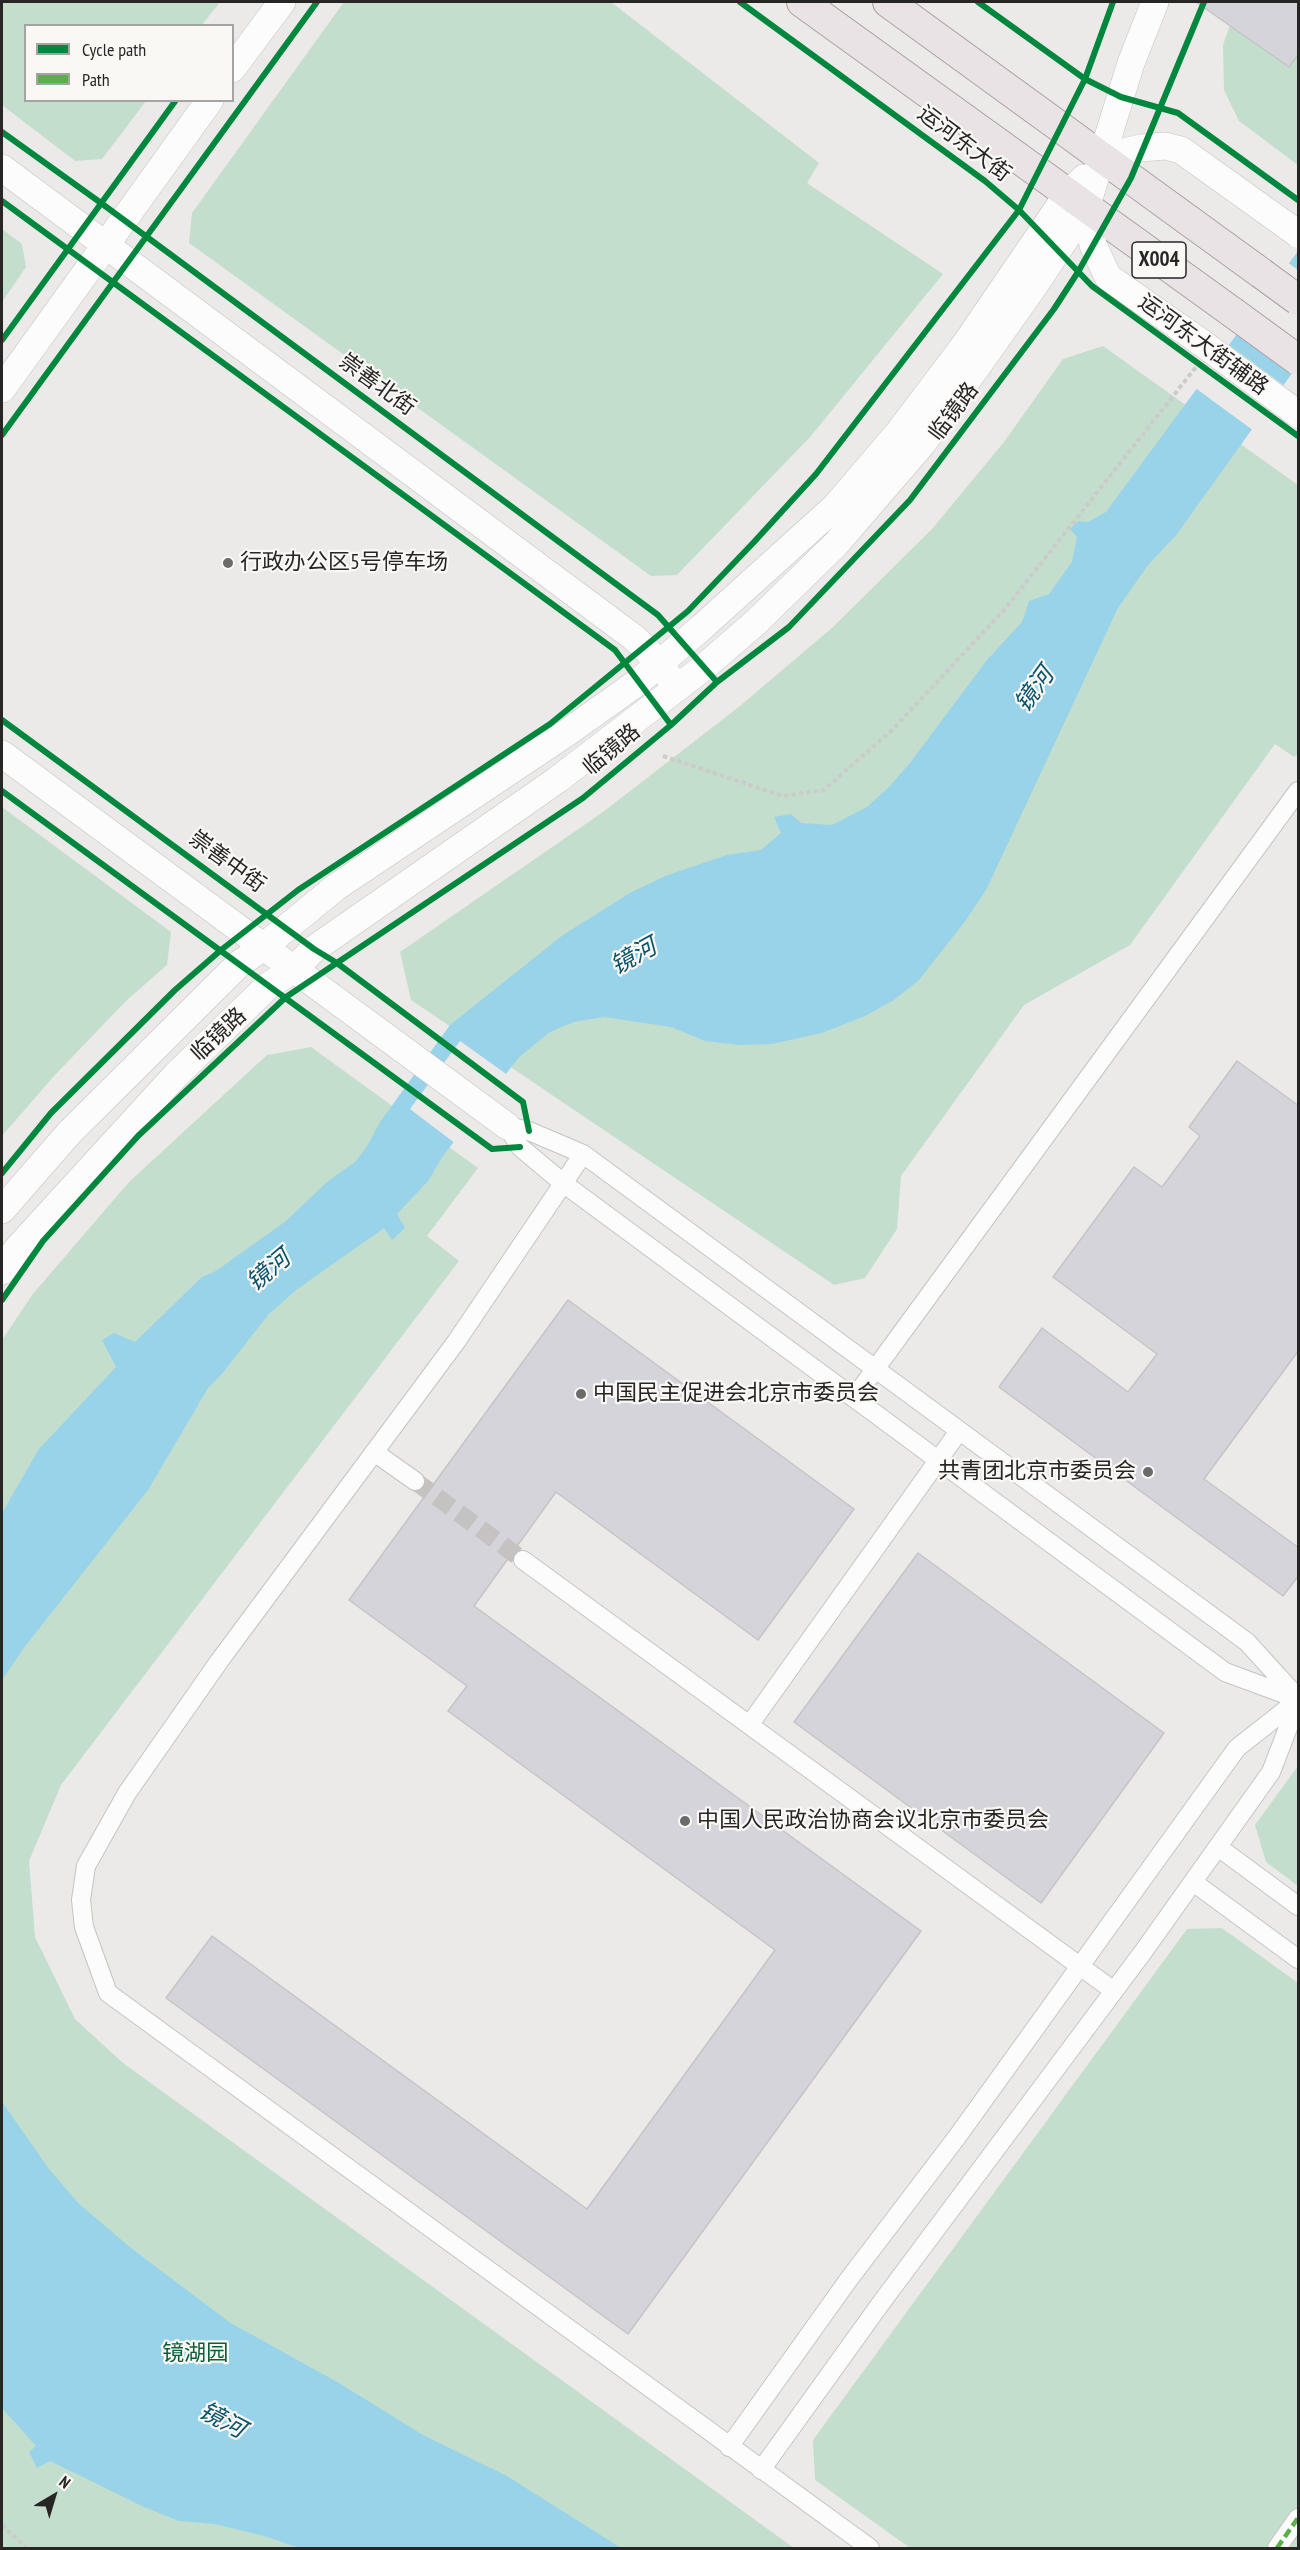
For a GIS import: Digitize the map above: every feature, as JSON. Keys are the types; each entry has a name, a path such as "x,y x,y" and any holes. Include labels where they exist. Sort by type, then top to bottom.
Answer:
{"main road":[{"name":"运河东大街","path":"802,2 1076,202 1299,360"},
{"name":"X004","path":"888,2 1299,300"}],"street":[{"path":"234,66 282,2"},
{"name":"临镜路","path":"6,1253 176,1076 269,986 293,970 314,949 557,780 678,688 755,623 836,544 923,443 1032,289 1076,202 1103,157 1131,63 1155,2"},
{"path":"2,389 209,102"},
{"path":"1103,157 1142,148 1165,146 1181,150 1294,231"},
{"path":"2,168 633,637 678,688"},
{"name":"临镜路","path":"2,1210 69,1133 239,963 262,948 336,887 568,732 659,665 835,507 898,432 1076,202"},
{"name":"运河东大街辅路","path":"1076,202 1108,277 1199,357 1299,414"},
{"name":"崇善中街","path":"2,754 110,832 262,948 507,1126"},
{"path":"854,1398 1299,791"},
{"path":"507,1126 529,1131 583,1155 1247,1642 1299,1700"},
{"path":"507,1126 519,1147 563,1183 1225,1672 1299,1700"},
{"path":"583,1155 456,1342 220,1660 127,1793 86,1866 81,1900 84,1927 108,1994 870,2548"},
{"path":"750,1724 959,1431"},
{"path":"374,1452 415,1481"},
{"path":"523,1560 1114,1991"},
{"path":"729,2447 849,2279 957,2137 1237,1749 1299,1700"},
{"path":"761,2470 881,2303 1114,1991 1271,1772 1299,1700"},
{"path":"1218,1847 1299,1906"},
{"path":"1193,1882 1299,1959"},
{"path":"1277,2548 1299,2518"}],"path":[{"path":"663,756 783,796 824,790 892,730 1005,609 1181,389 1199,357"},
{"path":"2,2525 26,2548"}],"green space":[{"path":"2,2 220,2 203,24 24,24 24,102 145,102 102,159 75,161 2,105"},
{"path":"344,2 611,2 819,163 807,183 943,274 811,436 677,575 651,576 189,243 192,213"},
{"path":"1238,2 1298,2 1298,165 1239,121 1224,90 1223,45"},
{"path":"2,229 22,244 26,267 2,302"},
{"path":"1103,346 1298,485 1298,754 1294,757 1275,744 1130,945 1024,1005 901,1176 897,1229 865,1278 834,1285 411,1000 400,952 603,812 740,706 833,627 932,529 1004,442 1063,359"},
{"path":"2,807 171,932 167,965 126,1001 54,1076 2,1136"},
{"name":"镜湖园","path":"311,1047 478,1168 427,1236 459,1261 61,1785 29,1861 35,1937 75,2019 123,2063 794,2548 2,2548 2,1340 32,1295 129,1182 267,1055"},
{"path":"1298,1766 1298,1886 1266,1862 1255,1825"},
{"path":"1222,1928 1298,1983 1298,2548 910,2548 815,2480 813,2440 1187,1929"}],"water":[{"name":"镜河","path":"1298,251 1298,365 1177,534 1148,565 1118,608 986,890 966,920 919,980 894,1000 865,1016 822,1033 772,1044 740,1045 705,1041 671,1027 604,1017 574,1022 550,1032 519,1057 443,1156 428,1181 397,1214 405,1228 392,1240 384,1228 296,1290 268,1315 208,1388 148,1490 23,1649 2,1680 2,1513 39,1449 116,1367 102,1340 114,1333 135,1342 202,1277 216,1271 286,1221 327,1182 355,1162 366,1148 380,1122 450,1025 563,935 630,893 665,876 727,855 761,850 781,833 774,817 791,814 801,823 832,825 867,807 888,788 910,763 987,660 1022,622 1029,601 1049,594 1072,562 1077,537 1070,529 1078,521 1088,522 1106,512"},
{"name":"镜河","path":"2,2102 49,2169 79,2204 131,2248 229,2322 339,2383 423,2435 507,2476 621,2548 299,2548 264,2536 215,2524 179,2521 144,2507 50,2461 37,2468 29,2452 36,2446 2,2408"}],"pier":[{"path":"1287,262 1298,270 1298,370 1236,330"},
{"path":"1226,343 1286,387 1254,431 1194,387"},
{"path":"460,1041 509,1076 456,1144 410,1109"}],"building":[{"path":"1196,2 1299,2 1299,53 1289,67"},
{"path":"1237,1061 1299,1106 1299,1350 1204,1479 1299,1548 1299,1575 1283,1596 999,1387 1042,1328 1128,1392 1157,1354 1053,1277 1134,1167 1162,1187 1200,1136 1189,1127"},
{"name":"中国人民政治协商会议北京市委员会","path":"568,1300 854,1509 758,1640 556,1492 474,1606 921,1931 628,2334 166,1998 212,1936 587,2209 775,1950 448,1711 467,1686 349,1600"},
{"path":"918,1553 1164,1733 1041,1903 794,1722"}],"tunnel":[{"path":"415,1481 523,1560"}],"marked path":[{"path":"1277,2548 1298,2518"}],"cycle path":[{"path":"2,435 317,2"},
{"path":"740,2 985,181 1019,210 1092,286 1298,436"},
{"path":"978,2 1085,79 1121,97 1178,113 1298,200"},
{"path":"2,1173 51,1113 175,990 221,950 298,890 550,724 688,611 754,542 816,474 1019,210 1085,79 1113,2"},
{"path":"2,1300 43,1241 138,1136 286,997 583,798 671,725 717,682 789,627 910,500 1054,309 1078,272 1131,178 1204,2"},
{"path":"2,340 175,102"},
{"name":"崇善北街","path":"2,132 658,615 717,682"},
{"path":"2,201 615,650 671,725"},
{"path":"2,720 314,949 337,963 523,1102 529,1131"},
{"path":"2,791 492,1149 520,1147"}],"place":[{"name":"行政办公区5号停车场","path":"228,563"},
{"name":"中国民主促进会北京市委员会","path":"581,1394"},
{"name":"共青团北京市委员会","path":"1148,1472"},
{"name":"中国人民政治协商会议北京市委员会","path":"685,1821"}]}
